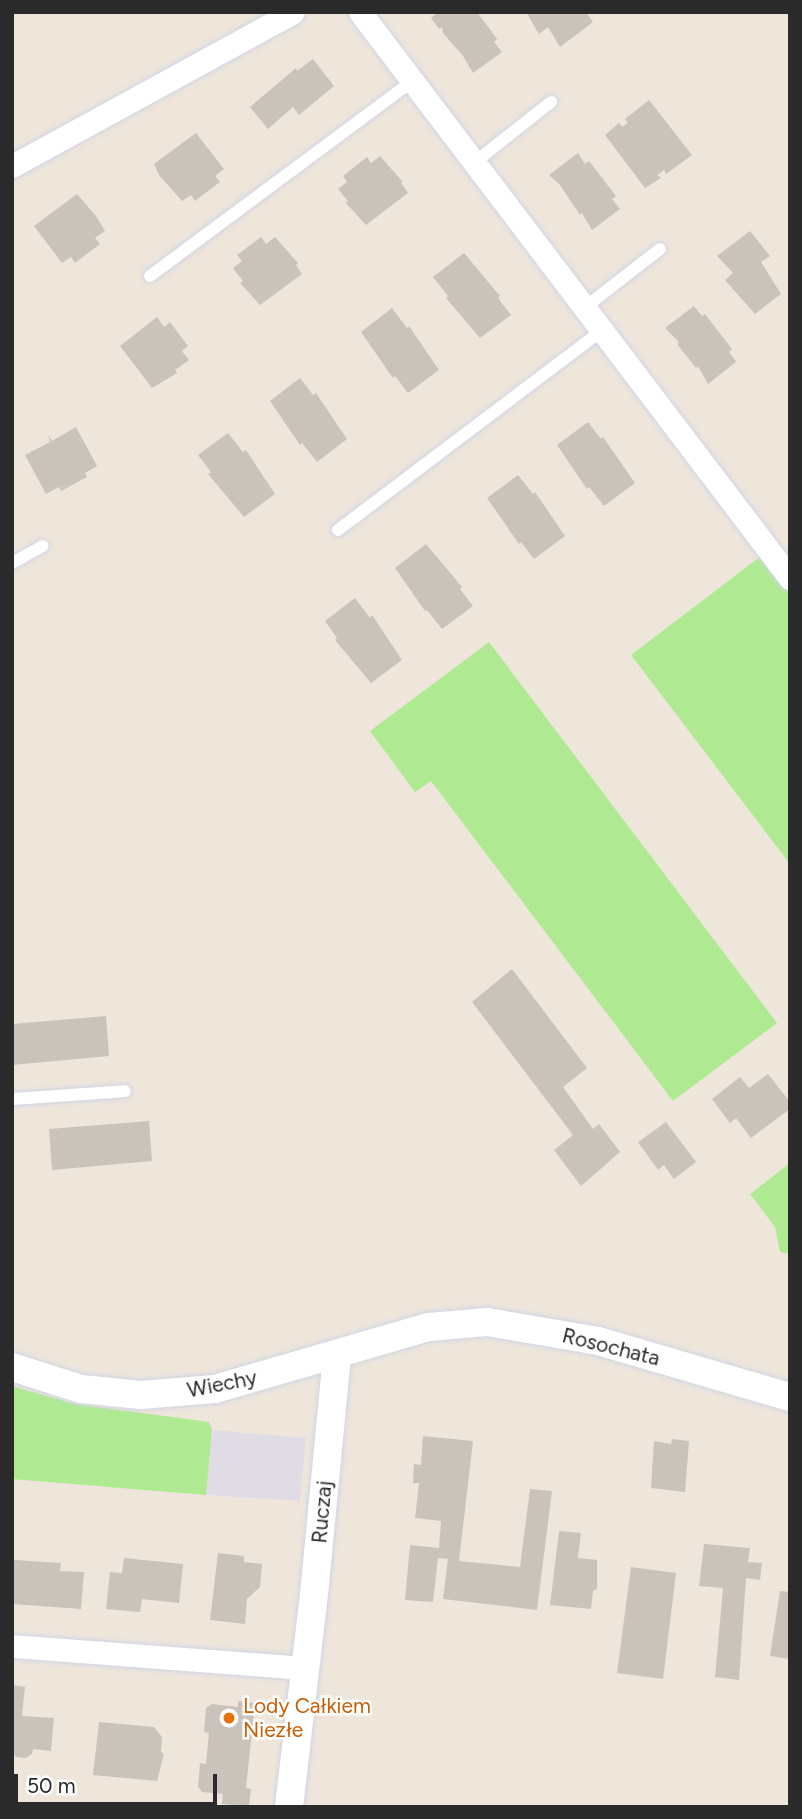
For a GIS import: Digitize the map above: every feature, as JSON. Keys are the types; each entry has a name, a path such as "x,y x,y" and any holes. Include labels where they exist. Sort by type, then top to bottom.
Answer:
{"street":[{"path":"12,166 293,12"},
{"path":"360,12 790,578"},
{"name":"Rosochata","path":"429,1327 486,1322 598,1341 790,1397"},
{"name":"Wiechy","path":"12,1367 81,1388 141,1395 215,1390 429,1327"},
{"name":"Ruczaj","path":"289,1807 303,1668 315,1584 337,1356"},
{"path":"12,1646 303,1668"}],"lane":[{"path":"150,276 413,81"},
{"path":"475,162 551,102"},
{"path":"584,308 660,249"},
{"path":"338,530 601,331"},
{"path":"12,563 43,546"},
{"path":"12,1099 125,1091"}],"shaded area":[{"path":"212,1430 306,1438 300,1501 206,1495"}],"green space":[{"path":"761,556 790,594 790,864 631,655"},
{"path":"489,642 777,1023 673,1101 431,781 415,792 370,731"},
{"path":"790,1163 790,1254 780,1252 775,1227 750,1194"},
{"path":"12,1386 75,1404 209,1422 212,1430 206,1495 12,1479"}],"building":[{"path":"438,12 477,12 497,39 494,42 502,52 473,73 463,56 443,33 442,27 439,29 431,18"},
{"path":"526,12 586,12 593,22 560,47 548,27 539,34"},
{"path":"313,59 334,86 299,115 293,107 268,129 250,107 296,68 297,71"},
{"path":"649,100 692,155 666,174 664,170 657,175 661,178 645,188 605,135 619,123 622,127 628,123 625,119"},
{"path":"196,133 224,169 215,176 220,182 195,201 191,195 182,201 159,175 154,164"},
{"path":"578,153 585,164 589,161 616,196 612,199 620,209 592,230 582,213 580,215 560,185 549,175"},
{"path":"380,156 403,182 401,183 408,193 366,225 346,203 348,201 338,189 347,182 343,176 367,157 371,163"},
{"path":"77,194 105,231 95,238 100,244 75,263 71,257 62,263 34,226"},
{"path":"750,231 770,256 761,262 781,294 755,314 725,280 733,273 717,256"},
{"path":"261,237 266,244 275,237 298,263 296,265 302,274 260,305 240,283 243,281 233,268 242,261 237,255"},
{"path":"464,253 500,296 498,298 511,315 480,338 446,298 448,296 433,277"},
{"path":"694,306 702,316 705,314 732,349 729,352 736,362 708,384 698,366 696,368 677,344 679,342 665,328"},
{"path":"392,308 407,328 409,326 439,370 408,393 395,376 393,378 361,332"},
{"path":"157,317 164,327 170,322 188,346 182,351 189,360 175,370 177,373 152,388 120,346"},
{"path":"300,378 313,395 316,393 347,439 317,462 302,443 300,445 270,401"},
{"path":"588,422 601,439 603,437 635,483 604,506 589,487 587,489 557,445"},
{"path":"76,427 97,466 85,473 87,477 61,491 59,487 46,494 25,455 50,442 48,435 52,441"},
{"path":"228,433 243,452 246,450 275,494 244,517 208,474 211,472 198,455"},
{"path":"518,475 533,494 535,492 565,536 534,559 521,542 519,544 487,498"},
{"path":"426,544 462,587 460,589 473,606 442,629 427,610 425,611 395,568"},
{"path":"355,598 370,618 372,615 402,660 371,683 335,640 337,638 325,621"},
{"path":"512,969 587,1068 563,1087 593,1129 599,1124 620,1152 581,1186 554,1150 573,1135 472,1002"},
{"path":"106,1016 109,1056 12,1065 12,1024"},
{"path":"768,1074 790,1102 790,1109 751,1138 736,1118 730,1123 712,1099 740,1077 749,1088"},
{"path":"149,1121 152,1161 52,1170 49,1129"},
{"path":"666,1122 696,1162 674,1179 664,1165 658,1170 638,1142"},
{"path":"423,1436 473,1441 459,1561 520,1567 530,1489 552,1491 537,1610 443,1599 448,1559 438,1558 433,1602 405,1600 410,1545 439,1548 441,1521 415,1518 419,1483 413,1483 414,1464 421,1465"},
{"path":"672,1439 689,1441 685,1492 651,1488 654,1441 671,1444"},
{"path":"559,1531 581,1533 578,1558 597,1560 597,1589 593,1591 591,1609 550,1605"},
{"path":"704,1544 750,1548 748,1562 762,1563 760,1580 746,1578 739,1680 715,1677 723,1588 699,1586"},
{"path":"218,1553 244,1556 244,1562 262,1564 260,1587 247,1599 245,1624 210,1620"},
{"path":"124,1558 183,1564 179,1603 142,1599 140,1612 106,1609 110,1572 122,1573"},
{"path":"14,1560 61,1563 60,1571 84,1572 81,1609 12,1604"},
{"path":"631,1567 676,1573 663,1679 617,1673"},
{"path":"780,1591 790,1592 790,1659 770,1656"},
{"path":"12,1685 25,1687 22,1716 54,1718 51,1751 33,1749 32,1754 26,1758 16,1757 12,1752"},
{"path":"238,1701 255,1703 246,1788 251,1789 249,1806 222,1804 223,1794 202,1792 198,1787 200,1763 206,1764 209,1733 204,1732 206,1708 212,1704 238,1707"},
{"path":"99,1722 154,1727 162,1737 161,1752 164,1754 157,1781 93,1775"}],"place":[{"name":"Lody Całkiem Niezłe","path":"229,1718"}]}
